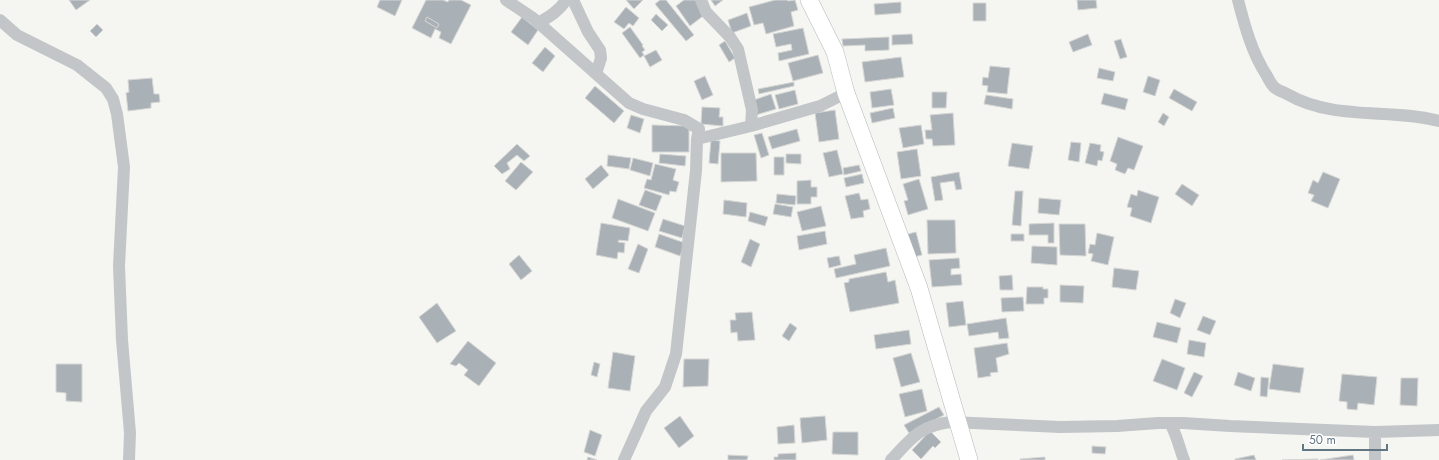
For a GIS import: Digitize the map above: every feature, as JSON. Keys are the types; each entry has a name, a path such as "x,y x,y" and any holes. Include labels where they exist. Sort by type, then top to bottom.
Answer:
{"street":[{"path":"506,0 538,23 629,103 643,109 684,120 699,129 697,139 696,171 676,354 666,387 646,411 624,460"},
{"path":"538,23 550,16 562,6 566,0"},
{"path":"573,0 588,32 600,50 601,58 596,74"},
{"path":"701,0 706,12 730,37 738,49 752,110 752,126"},
{"path":"810,0 835,52 846,93 919,288 969,460"},
{"path":"1238,0 1251,45 1262,68 1274,87 1294,99 1336,111 1424,117 1439,121"},
{"path":"0,20 18,34 77,65 106,88 113,98 117,114 124,167 119,266 122,340 130,433 129,460"},
{"path":"697,139 752,126 820,106 846,93"},
{"path":"890,460 920,430 938,423 958,421 1060,426 1116,426 1170,423 1375,432 1439,430"},
{"path":"1170,423 1176,433 1178,446 1184,460"},
{"path":"1375,432 1375,460"}],"building":[{"path":"69,0 90,0 76,10"},
{"path":"380,0 402,0 395,16 377,7"},
{"path":"426,0 443,0 448,2 449,0 461,0 471,5 451,44 439,38 441,32 435,29 431,38 412,28"},
{"path":"626,0 643,0 634,9"},
{"path":"660,0 666,0 694,35 686,41 655,4"},
{"path":"684,0 701,0 703,16 690,26 676,6"},
{"path":"711,0 723,0 715,6"},
{"path":"775,0 795,0 798,10 791,12 794,26 766,34 763,23 754,25 749,7"},
{"path":"1077,0 1096,0 1097,8 1078,10"},
{"path":"901,2 901,13 875,15 874,4"},
{"path":"973,3 986,3 986,21 973,21"},
{"path":"626,7 639,18 633,26 629,23 624,29 614,22"},
{"path":"747,13 751,26 732,33 728,20"},
{"path":"656,14 668,25 662,31 651,20"},
{"path":"427,17 439,24 437,28 425,21"},
{"path":"522,17 538,30 528,45 511,32"},
{"path":"97,24 103,30 96,37 90,31"},
{"path":"630,27 645,50 642,52 644,55 640,58 622,33"},
{"path":"803,28 809,54 779,61 778,53 792,50 791,44 776,47 773,34"},
{"path":"912,34 913,44 892,45 892,35"},
{"path":"1088,34 1092,45 1073,52 1069,42"},
{"path":"889,37 889,50 865,51 865,45 843,46 842,39"},
{"path":"1121,39 1127,57 1120,59 1114,41"},
{"path":"725,41 735,58 729,62 719,45"},
{"path":"545,47 555,56 543,72 532,63"},
{"path":"656,50 662,60 650,67 644,56"},
{"path":"818,55 823,73 793,81 788,63"},
{"path":"901,57 904,77 865,82 862,62"},
{"path":"990,66 1010,68 1007,94 987,92 988,86 982,85 983,77 988,78"},
{"path":"1099,68 1115,72 1113,81 1097,78"},
{"path":"705,76 713,95 702,100 694,81"},
{"path":"1148,76 1160,80 1155,96 1143,92"},
{"path":"152,78 154,94 159,94 160,102 151,103 151,108 128,111 126,93 129,92 128,80"},
{"path":"794,82 794,86 759,94 758,89"},
{"path":"595,86 624,111 614,123 585,98"},
{"path":"891,89 894,105 872,108 870,92"},
{"path":"1174,89 1197,102 1192,111 1169,98"},
{"path":"795,90 798,104 779,109 775,95"},
{"path":"932,92 947,92 946,108 932,108"},
{"path":"1104,93 1128,99 1125,110 1101,104"},
{"path":"771,94 776,109 756,115 751,101"},
{"path":"986,95 1013,99 1012,109 984,104"},
{"path":"702,107 720,108 719,117 723,117 723,126 701,124"},
{"path":"893,108 895,118 872,123 870,113"},
{"path":"835,110 839,139 819,142 815,113"},
{"path":"953,113 955,145 933,146 932,139 926,139 925,130 932,130 930,115"},
{"path":"1163,113 1169,117 1164,126 1158,122"},
{"path":"631,115 644,119 640,133 627,128"},
{"path":"652,125 689,126 689,152 652,152"},
{"path":"921,125 924,144 903,148 899,128"},
{"path":"797,129 800,141 772,149 768,137"},
{"path":"762,133 769,155 761,158 754,135"},
{"path":"1118,137 1143,146 1134,170 1128,168 1125,174 1115,170 1117,164 1110,161"},
{"path":"711,140 720,141 718,164 709,163"},
{"path":"1071,142 1081,143 1079,162 1068,160"},
{"path":"1012,143 1033,146 1029,169 1008,166"},
{"path":"1090,143 1101,145 1100,151 1104,152 1102,161 1098,160 1097,166 1085,163"},
{"path":"517,144 530,156 524,161 517,155 507,163 510,169 502,174 494,166"},
{"path":"917,149 921,176 901,179 897,152"},
{"path":"837,150 843,174 829,177 823,153"},
{"path":"721,153 756,153 757,181 721,182"},
{"path":"660,154 686,156 685,166 659,163"},
{"path":"786,154 801,154 801,164 786,163"},
{"path":"608,155 631,158 629,169 607,166"},
{"path":"774,157 784,157 784,175 774,175"},
{"path":"633,158 653,163 650,176 630,170"},
{"path":"521,162 533,172 516,190 505,181"},
{"path":"655,164 676,169 673,180 679,182 676,192 670,191 669,195 644,188 647,179 651,180"},
{"path":"601,165 609,175 593,189 585,179"},
{"path":"859,165 861,171 844,175 843,168"},
{"path":"959,172 962,189 956,190 954,181 940,183 943,200 935,201 931,177"},
{"path":"1323,172 1340,179 1328,208 1311,201 1314,195 1308,193 1313,180 1318,183"},
{"path":"862,174 864,183 846,187 844,178"},
{"path":"919,179 928,209 908,215 904,201 908,200 903,184"},
{"path":"811,180 811,187 817,187 817,197 811,197 811,204 797,204 797,181"},
{"path":"1182,184 1199,195 1192,206 1175,194"},
{"path":"645,190 662,196 656,211 639,205"},
{"path":"1138,190 1159,197 1151,223 1130,216 1132,208 1127,207 1131,194 1137,196"},
{"path":"1015,191 1023,191 1021,226 1012,225"},
{"path":"859,193 861,200 868,199 870,209 863,211 864,217 851,219 845,196"},
{"path":"777,194 796,196 795,205 776,203"},
{"path":"1039,198 1061,200 1059,215 1038,213"},
{"path":"618,199 655,213 648,231 612,218"},
{"path":"724,200 747,203 746,217 723,214"},
{"path":"775,204 793,207 791,217 773,214"},
{"path":"821,206 826,226 802,231 797,212"},
{"path":"750,212 768,217 765,226 748,221"},
{"path":"663,219 685,226 682,238 659,231"},
{"path":"927,220 955,220 956,253 928,254"},
{"path":"601,223 630,228 628,241 619,240 618,242 625,243 624,253 618,252 617,259 596,255"},
{"path":"1054,223 1054,243 1048,243 1048,235 1029,235 1029,224"},
{"path":"1059,224 1085,224 1086,256 1060,255"},
{"path":"825,231 827,244 799,250 797,236"},
{"path":"916,232 922,255 914,257 908,234"},
{"path":"1097,233 1114,237 1108,265 1091,261 1093,254 1088,253 1090,244 1095,245"},
{"path":"659,234 685,243 680,256 655,247"},
{"path":"1011,234 1024,234 1024,241 1011,241"},
{"path":"750,239 760,244 751,267 741,262"},
{"path":"638,244 648,249 639,273 628,269"},
{"path":"1032,246 1057,247 1057,265 1031,263"},
{"path":"886,248 890,266 836,278 834,269 856,264 854,255"},
{"path":"519,255 532,271 521,280 509,264"},
{"path":"839,256 841,265 829,268 827,258"},
{"path":"959,258 960,268 951,269 951,275 961,274 962,285 932,287 929,260"},
{"path":"1114,268 1139,271 1136,290 1112,287"},
{"path":"886,272 888,282 895,280 899,303 850,312 844,283 849,282 849,279"},
{"path":"1012,275 1013,290 1000,290 999,276"},
{"path":"1060,285 1084,286 1083,303 1060,302"},
{"path":"1027,287 1043,287 1043,289 1048,289 1048,298 1044,298 1044,304 1026,304"},
{"path":"1023,297 1024,311 1002,312 1001,298"},
{"path":"1175,299 1186,303 1180,318 1170,313"},
{"path":"963,301 966,325 949,327 946,303"},
{"path":"437,303 456,331 437,343 419,317"},
{"path":"752,312 755,340 738,341 737,332 731,333 730,320 736,320 735,313"},
{"path":"1203,316 1216,321 1210,335 1197,330"},
{"path":"1006,318 1009,338 999,339 998,332 969,336 967,324"},
{"path":"1157,322 1181,328 1177,343 1153,337"},
{"path":"790,323 797,328 789,341 782,336"},
{"path":"909,330 911,344 876,349 874,335"},
{"path":"1189,340 1206,343 1204,357 1187,354"},
{"path":"468,341 496,363 479,386 464,375 468,370 459,363 456,366 450,364"},
{"path":"1007,343 1009,354 996,358 998,372 990,373 991,376 978,378 974,348"},
{"path":"613,352 635,356 630,391 608,388"},
{"path":"911,353 920,382 901,387 893,358"},
{"path":"684,359 709,359 708,386 683,387"},
{"path":"1162,359 1185,368 1177,390 1153,381"},
{"path":"594,362 600,364 597,377 591,375"},
{"path":"56,364 82,364 82,402 66,401 66,393 56,392"},
{"path":"1273,364 1304,368 1300,393 1269,389"},
{"path":"1194,372 1203,376 1192,397 1184,393"},
{"path":"1238,372 1255,378 1251,391 1234,385"},
{"path":"1342,374 1377,377 1374,405 1358,403 1357,410 1347,409 1347,402 1339,401"},
{"path":"1261,377 1269,378 1267,397 1260,396"},
{"path":"1401,378 1418,378 1417,406 1400,405"},
{"path":"922,389 927,411 905,417 899,394"},
{"path":"939,407 944,415 909,433 904,425"},
{"path":"680,416 694,436 679,448 664,428"},
{"path":"825,416 827,440 802,443 800,418"},
{"path":"794,425 795,443 778,444 777,427"},
{"path":"590,430 602,435 595,456 584,452"},
{"path":"930,431 941,442 935,448 933,446 921,459 912,450"},
{"path":"833,432 858,432 858,455 832,454"},
{"path":"1092,446 1106,447 1105,454 1092,453"},
{"path":"796,453 796,460 774,460 774,457 778,457 778,454"},
{"path":"728,455 748,456 747,460 728,460"},
{"path":"1254,455 1256,460 1235,460 1235,459"},
{"path":"1353,455 1354,460 1320,460"},
{"path":"588,457 597,460 587,460"},
{"path":"1045,457 1045,460 1020,460 1020,459"},
{"path":"1318,459 1318,460 1282,460"}]}
